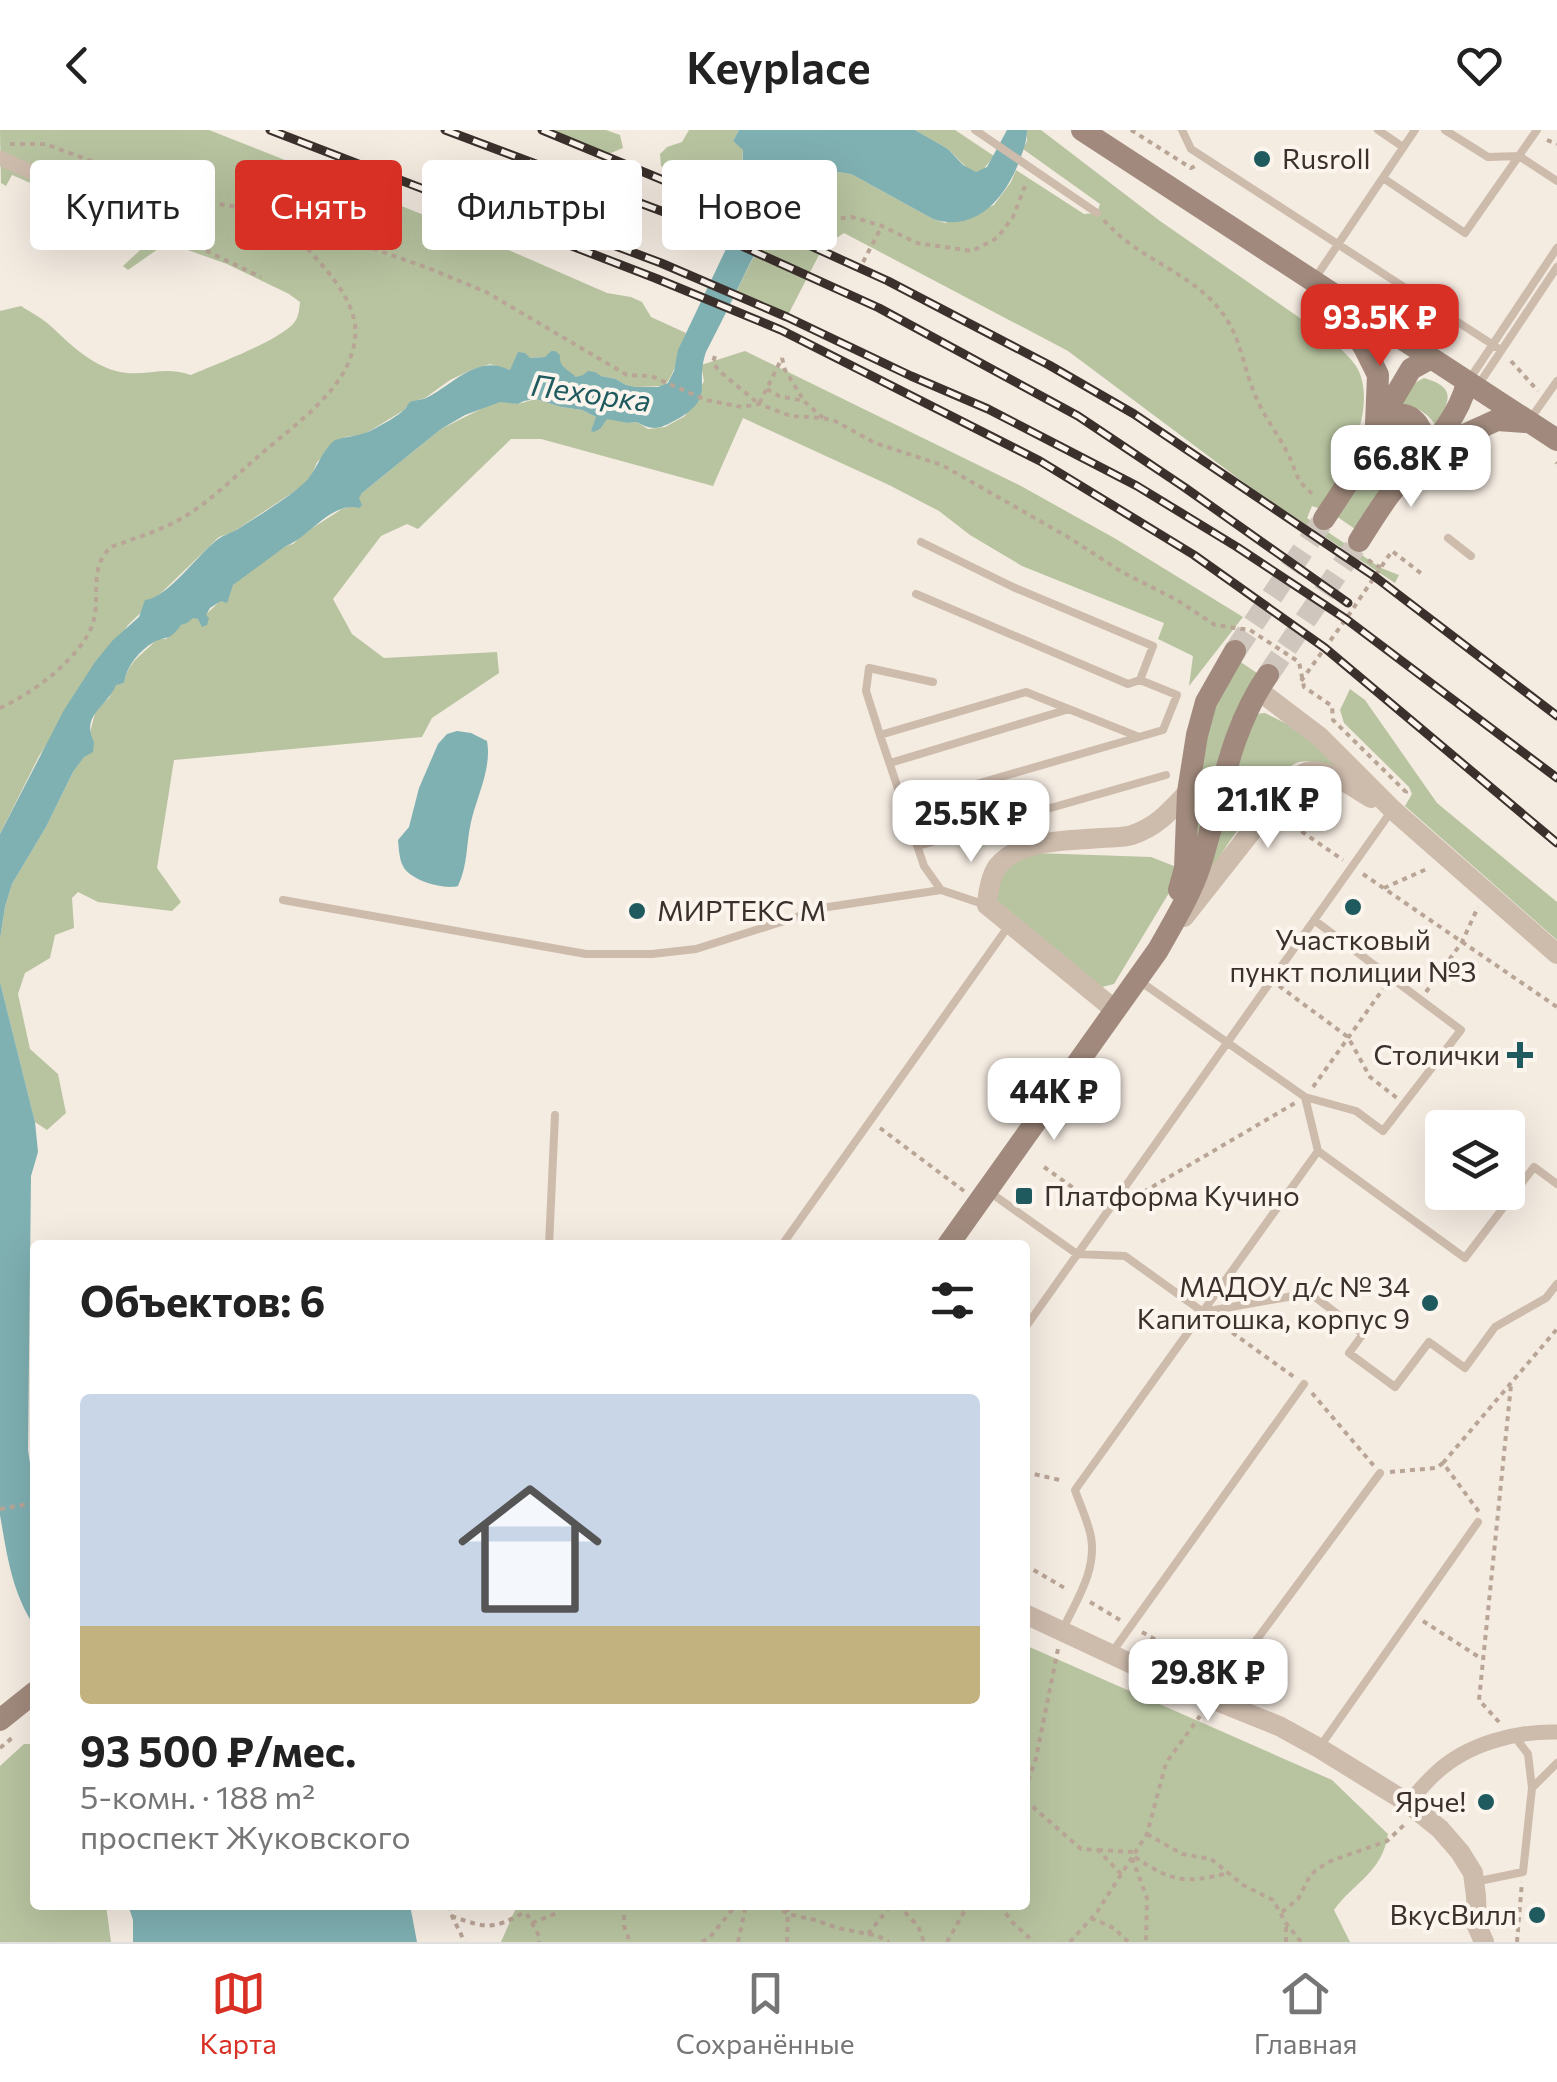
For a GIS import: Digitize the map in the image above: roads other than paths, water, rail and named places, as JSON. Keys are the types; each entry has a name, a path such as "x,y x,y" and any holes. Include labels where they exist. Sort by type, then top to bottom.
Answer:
{"main road":[{"path":"1082,130 1557,440"},
{"path":"1321,286 1365,349 1378,375 1376,428"},
{"path":"1321,509 1355,472 1411,369 1431,358"},
{"path":"1359,541 1472,385"},
{"path":"1376,428 1392,416 1406,416 1421,426 1426,452"},
{"path":"1426,452 1497,420 1529,422"},
{"path":"1137,979 1174,906 1182,881 1193,754 1206,702 1235,651"},
{"path":"952,1240 1158,950 1185,902 1198,871 1240,725 1263,683"},
{"path":"0,1720 30,1696"}],"street":[{"path":"0,158 30,171"},
{"path":"1263,683 1393,810 1557,954"},
{"path":"1158,950 1286,788 1300,776 1318,772 1393,810"},
{"path":"1115,1010 987,905 989,887 996,869 1023,849 1130,836 1162,821 1188,792"},
{"path":"1030,1616 1278,1726 1412,1806 1452,1842 1473,1873 1478,1937"},
{"path":"1412,1806 1437,1772 1508,1730 1557,1732"}],"lane":[{"path":"975,130 1097,213"},
{"path":"1182,130 1191,149 1497,347"},
{"path":"1378,130 1404,147"},
{"path":"1321,286 1338,244 1415,130"},
{"path":"1445,130 1488,157 1519,156 1557,181"},
{"path":"1382,178 1465,233 1537,130"},
{"path":"1472,385 1557,248"},
{"path":"1497,347 1557,267"},
{"path":"1529,422 1557,381"},
{"path":"1448,538 1471,556"},
{"path":"921,542 1013,587 1153,646 1140,680"},
{"path":"904,805 1163,730 1177,696 1140,680 1128,684 916,594"},
{"path":"933,682 869,668 866,691 924,866 941,890"},
{"path":"880,734 1026,692 1139,736"},
{"path":"890,763 1069,709"},
{"path":"918,846 1166,776"},
{"path":"1030,1321 1393,810"},
{"path":"283,900 586,954 696,949 828,907 941,890 987,905"},
{"path":"1137,979 1306,1097 1356,1111 1384,1131 1461,1030 1314,920"},
{"path":"786,1240 1010,924"},
{"path":"1306,1097 1318,1151 1466,1258 1534,1167 1557,1184"},
{"path":"549,1240 555,1116"},
{"path":"1062,1632 1087,1577 1092,1554 1091,1535 1075,1490 1318,1151"},
{"path":"988,1191 1078,1254 1125,1256 1203,1312 1310,1294 1363,1334 1349,1354 1395,1387 1429,1342 1465,1368 1496,1326 1546,1298 1557,1284"},
{"path":"1110,1654 1304,1384"},
{"path":"1212,1699 1380,1473"},
{"path":"1318,1748 1478,1522"},
{"path":"1476,1885 1522,1872 1532,1788 1528,1754 1508,1730"},
{"path":"1532,1788 1557,1763"}],"water":[{"path":"739,130 915,130 948,149 976,172 987,167 1007,130 1027,130 1013,175 997,200 975,217 948,222 933,219 853,175 837,172 837,160 742,160 743,150 733,141"},
{"name":"Пехорка","path":"726,250 759,250 706,352 700,398 687,413 656,428 607,419 594,432 591,431 596,417 536,399 518,404 500,402 465,415 441,429 362,493 359,508 349,507 330,515 233,585 227,603 221,601 210,608 207,625 202,627 193,618 139,654 124,683 116,685 93,718 93,752 73,772 12,884 0,939 0,834 64,710 95,662 139,617 145,600 173,584 219,538 296,490 335,440 372,430 410,402 426,398 476,368 487,365 510,370 518,352 530,358 545,357 555,351 562,365 576,377 588,371 626,385 658,387 668,383 678,350"},
{"path":"457,731 487,741 488,751 461,878 458,886 444,887 419,880 407,871 398,840 409,827 419,788 438,744 447,734"},
{"path":"0,982 35,1122 38,1152 31,1176 30,1619 16,1587 0,1515"},
{"path":"130,1910 411,1910 417,1942 133,1942"}],"tunnel":[{"path":"1235,651 1324,519"},
{"path":"1268,675 1359,541"}],"railway":[{"path":"270,130 781,330 1040,461 1194,555 1325,648 1557,843"},
{"path":"445,130 680,218 879,308 1078,416 1348,603"},
{"path":"542,130 692,192 888,281 1134,414 1374,576 1557,716"},
{"path":"626,250 787,317 988,409 1137,486 1346,619 1557,778"}],"place":[{"name":"Rusroll","path":"1262,159"},
{"name":"Участковый пункт полиции №3","path":"1353,907"},
{"name":"МИРТЕКС М","path":"637,911"},
{"name":"Столички","path":"1520,1055"},
{"name":"Платформа Кучино","path":"1024,1196"},
{"name":"МАДОУ д/с № 34 Капитошка, корпус 9","path":"1430,1303"},
{"name":"Ярче!","path":"1486,1802"},
{"name":"ВкусВилл","path":"1537,1915"}]}
